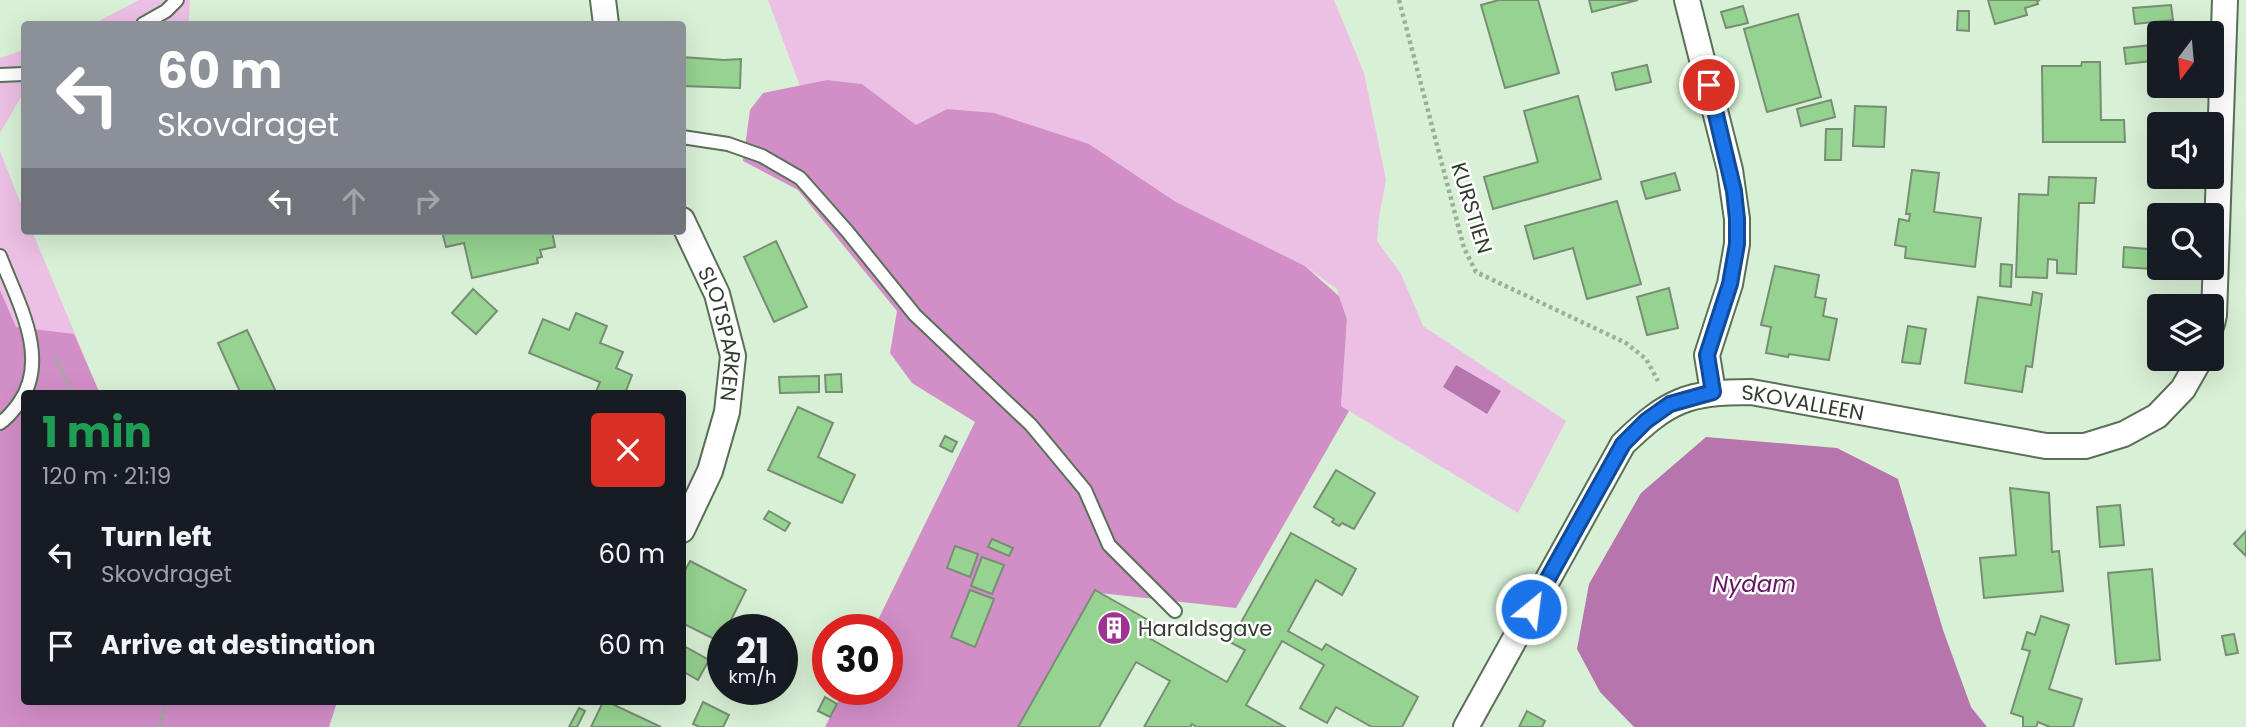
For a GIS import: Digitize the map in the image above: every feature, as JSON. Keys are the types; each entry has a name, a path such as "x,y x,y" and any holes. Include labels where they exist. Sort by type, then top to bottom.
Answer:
{"street":[{"path":"603,0 606,21"},
{"path":"1687,0 1732,181 1737,219 1737,244 1730,284 1707,355 1713,392"},
{"path":"2215,294 2225,0"},
{"name":"SLOTSPARKEN","path":"686,228 717,293 733,356 727,412 710,471 686,522"},
{"name":"SKOVALLEEN","path":"1466,727 1623,444 1646,421 1670,404 1713,392 1751,392 2046,446 2085,446 2124,434 2157,416 2183,389 2193,371"}],"lane":[{"path":"148,21 166,11 177,0"},
{"path":"0,75 21,74"},
{"path":"686,139 728,144 762,156 800,177 915,315 1031,425 1084,490 1109,545 1175,611"},
{"path":"0,256 31,337 32,374 26,390"},
{"path":"0,423 21,400"}],"path":[{"name":"KURSTIEN","path":"1399,0 1464,248 1476,272 1626,343 1646,359 1670,404"},
{"path":"160,727 165,705"}],"shaded area":[{"path":"139,0 190,0 189,21 99,21"},
{"path":"768,0 1334,0 1364,73 1386,180 1377,241 1401,274 1423,326 1566,421 1518,513 1341,406 1347,319 1337,289 1305,266 1176,202 1089,144 947,109 916,125 862,84 827,80 800,86"},
{"path":"21,51 21,97 0,133 0,58"},
{"path":"827,80 862,84 916,125 947,109 994,113 1089,144 1176,202 1305,266 1339,296 1347,319 1341,406 1349,411 1236,608 1100,593 1019,727 825,727 836,705 903,705 903,614 881,614 975,422 912,383 890,353 897,311 798,190 743,161 750,110 763,93"},
{"path":"0,151 21,204 21,235 34,235 98,390 21,390 21,705 336,705 329,727 0,727"},
{"path":"0,290 16,327 74,334 98,390 21,390 21,705 336,705 329,727 0,727"}],"water":[{"path":"1456,365 1501,391 1487,414 1443,387"},
{"name":"Nydam","path":"1706,437 1837,448 1898,479 1943,630 1971,707 1987,727 1634,727 1600,692 1577,649 1589,584 1641,493"}],"building":[{"path":"1499,0 1538,0 1559,73 1505,88 1481,5"},
{"path":"1589,0 1638,0 1592,12"},
{"path":"1988,0 2040,0 2037,1 2038,4 2025,8 2027,15 1995,24"},
{"path":"2171,5 2173,20 2135,24 2133,8"},
{"path":"1743,6 1748,23 1726,28 1721,12"},
{"path":"1958,11 1969,11 1969,31 1957,30"},
{"path":"1798,14 1821,97 1767,112 1744,29"},
{"path":"2147,45 2147,62 2126,64 2124,48"},
{"path":"686,57 741,59 740,88 686,86"},
{"path":"2082,62 2100,62 2101,120 2124,120 2125,142 2043,142 2042,66 2081,66"},
{"path":"1647,65 1651,82 1616,90 1612,73"},
{"path":"1578,96 1601,179 1493,209 1484,177 1538,162 1524,111"},
{"path":"1831,100 1835,117 1801,126 1797,109"},
{"path":"1855,106 1886,107 1884,147 1853,146"},
{"path":"1826,129 1842,129 1841,160 1825,160"},
{"path":"1912,170 1939,173 1934,212 1981,218 1975,267 1905,258 1906,247 1895,245 1899,219 1909,221 1910,214 1906,214"},
{"path":"1675,173 1680,190 1646,199 1641,182"},
{"path":"2049,177 2096,178 2094,203 2079,203 2076,274 2057,273 2057,260 2048,259 2047,278 2016,277 2019,194 2048,195"},
{"path":"1617,201 1641,284 1587,299 1573,248 1534,259 1525,226"},
{"path":"443,235 553,235 555,247 540,250 542,257 537,258 538,263 472,278 464,243 446,247"},
{"path":"776,241 807,307 774,322 744,257"},
{"path":"2124,247 2147,249 2147,269 2123,267"},
{"path":"2001,264 2012,265 2011,287 2000,286"},
{"path":"1775,266 1819,275 1815,297 1826,299 1823,316 1837,319 1829,360 1766,353 1771,327 1761,325"},
{"path":"1669,288 1678,328 1647,335 1637,297"},
{"path":"473,289 497,311 476,334 452,313"},
{"path":"2033,292 2042,294 2032,367 2026,366 2022,392 1965,383 1978,297 2031,305"},
{"path":"576,313 607,326 600,343 623,352 616,368 632,375 626,390 597,390 600,382 529,353 543,319 569,330"},
{"path":"1908,326 1926,329 1920,364 1902,362"},
{"path":"247,330 275,390 239,390 218,343"},
{"path":"841,374 842,392 826,392 825,375"},
{"path":"819,376 819,392 780,393 779,377"},
{"path":"798,407 833,423 818,457 855,475 842,503 768,470"},
{"path":"945,436 957,442 952,452 940,446"},
{"path":"1336,470 1375,493 1354,529 1342,523 1339,526 1332,522 1334,519 1314,507"},
{"path":"2010,488 2049,493 2052,552 2059,551 2063,591 1984,598 1980,558 2016,555"},
{"path":"2120,505 2124,545 2100,547 2097,507"},
{"path":"769,511 790,523 785,531 764,519"},
{"path":"2246,531 2246,556 2234,544"},
{"name":"Haraldsgave","path":"1291,533 1356,569 1342,595 1316,580 1288,631 1322,650 1326,644 1418,697 1402,727 1372,727 1336,707 1327,723 1300,708 1324,665 1282,641 1246,705 1285,727 1197,727 1192,724 1190,727 1144,727 1170,681 1136,662 1099,727 1018,727 1095,590 1157,625 1149,638 1227,682 1245,650 1230,642"},
{"path":"992,539 1013,548 1009,556 988,547"},
{"path":"955,546 978,554 970,577 947,568"},
{"path":"982,557 1004,565 992,594 971,586"},
{"path":"690,561 746,590 734,614 707,614 707,636 686,625 686,568"},
{"path":"2152,569 2160,660 2116,664 2108,573"},
{"path":"970,590 994,599 975,647 951,637"},
{"path":"2041,616 2069,625 2049,689 2082,699 2073,727 2050,727 2038,722 2036,727 2023,727 2023,717 2011,713 2030,651 2022,649 2027,632 2035,635"},
{"path":"2234,634 2238,653 2226,655 2222,636"},
{"path":"686,647 707,659 698,680 686,673"},
{"path":"703,702 729,715 723,727 700,727 693,724"},
{"path":"602,705 614,705 661,727 591,727"},
{"path":"821,705 836,705 830,717 818,711"},
{"path":"579,708 585,711 577,727 569,727"},
{"path":"1527,711 1545,721 1542,727 1519,727"}],"place":[{"name":"Haraldsgave","path":"1114,628"}],"route":[{"path":"1531,609 1623,444 1646,421 1670,404 1713,392 1707,365 1708,347 1730,284 1737,244 1737,219 1734,191 1709,85"}]}
